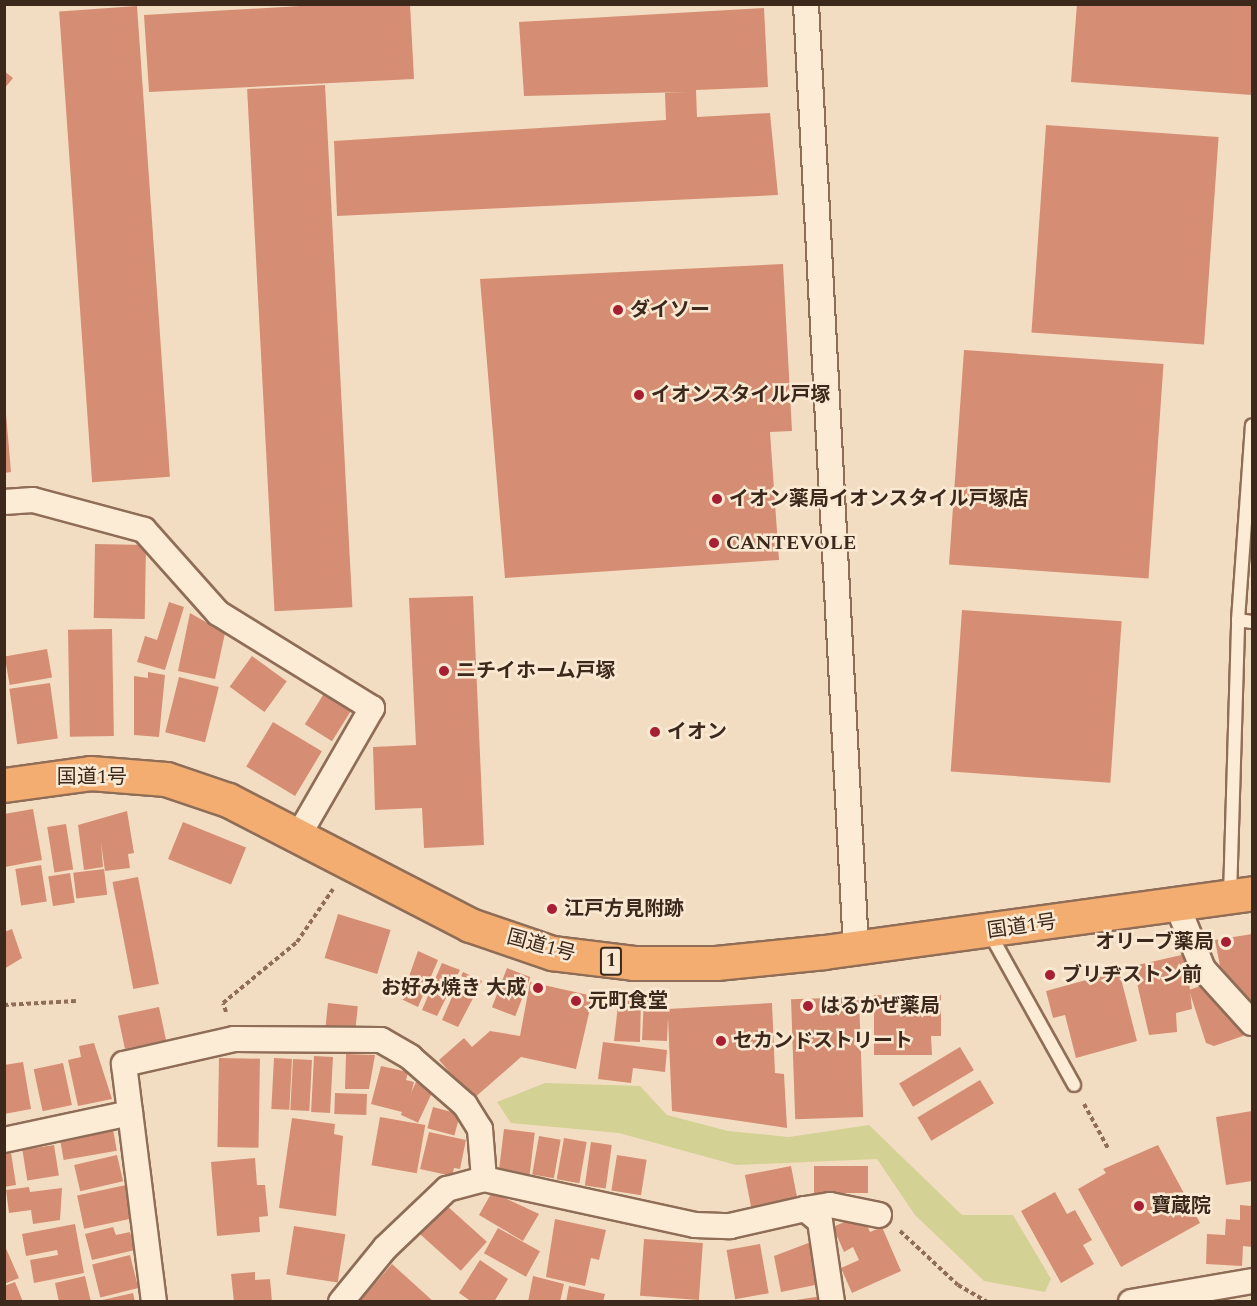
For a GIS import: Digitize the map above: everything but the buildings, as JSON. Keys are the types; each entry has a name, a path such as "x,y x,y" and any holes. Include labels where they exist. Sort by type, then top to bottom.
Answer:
{"highway":[{"name":"国道1号","path":"4,784 90,773 166,779 228,800 471,925 552,953 633,963 716,963 856,948 989,932 1241,895"}],"street":[{"path":"806,4 856,948"},
{"path":"4,502 33,500 144,530 218,613 372,708 298,836"},
{"path":"1177,905 1203,969 1252,1023"},
{"path":"154,1302 124,1064 157,1053 234,1040 381,1040 410,1057 465,1105 480,1129 484,1179"},
{"path":"4,1140 130,1113"},
{"path":"341,1302 385,1248 447,1189 484,1179 695,1225 730,1226 830,1205 879,1215"},
{"path":"805,1209 820,1221 832,1302"},
{"path":"1131,1302 1252,1281"}],"lane":[{"path":"1241,895 1238,620 1252,426"},
{"path":"1238,620 1252,622"},
{"path":"989,932 1074,1085"}],"path":[{"path":"245,984 297,942 338,881"},
{"path":"4,1005 75,1001"},
{"path":"1074,1085 1109,1150"},
{"path":"879,1215 958,1285 988,1302"}],"shaded area":[{"path":"545,1083 640,1086 667,1115 728,1131 789,1137 869,1125 962,1215 1013,1215 1051,1279 1045,1292 984,1281 915,1215 877,1159 736,1165 619,1133 511,1123 497,1102"}],"place":[{"name":"ダイソー","path":"618,310"},
{"name":"イオンスタイル戸塚","path":"639,395"},
{"name":"イオン薬局イオンスタイル戸塚店","path":"717,499"},
{"name":"CANTEVOLE","path":"714,543"},
{"name":"ニチイホーム戸塚","path":"444,671"},
{"name":"イオン","path":"655,732"},
{"name":"江戸方見附跡","path":"552,909"},
{"name":"オリーブ薬局","path":"1226,942"},
{"name":"ブリヂストン前","path":"1050,975"},
{"name":"お好み焼き 大成","path":"538,988"},
{"name":"元町食堂","path":"576,1001"},
{"name":"はるかぜ薬局","path":"808,1006"},
{"name":"セカンドストリート","path":"721,1041"},
{"name":"寶蔵院","path":"1139,1206"}]}
